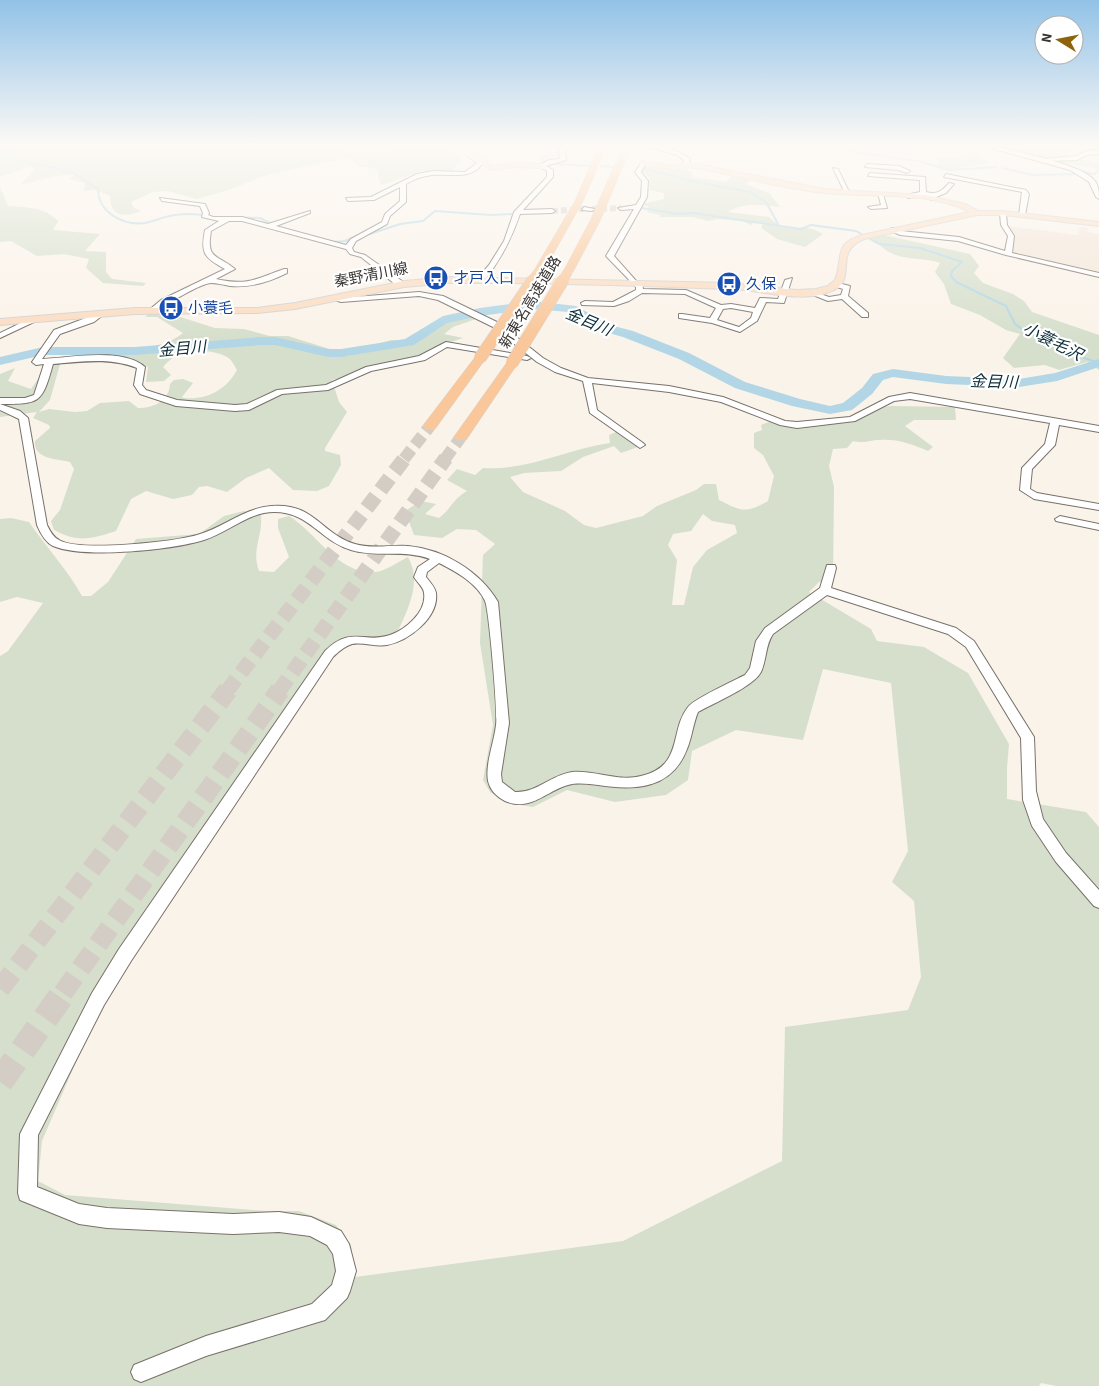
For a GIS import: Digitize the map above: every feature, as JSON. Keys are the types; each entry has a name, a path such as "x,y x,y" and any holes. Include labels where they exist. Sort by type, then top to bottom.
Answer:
{"highway":[{"name":"新東名高速道路","path":"430,426 480,358 537,274 575,209"},
{"name":"新東名高速道路","path":"462,437 512,363 568,272 600,209"}],"main road":[{"path":"969,209 977,213"},
{"path":"838,284 842,276 842,251 849,242 872,234 977,213 1003,213 1099,224"},
{"name":"秦野清川線","path":"0,322 32,321 153,310 245,311 298,306 399,283 552,280 639,287 742,286 785,292 812,293 829,289 838,284"}],"street":[{"path":"203,209 205,214 212,219 226,218 260,221 270,226 348,248 352,253 362,256 399,283"},
{"path":"348,248 353,240 385,223 387,215 396,209"},
{"path":"480,280 492,266 507,241 517,212 520,209"},
{"path":"638,209 610,256 639,287 686,292 720,307 731,306 758,311"},
{"path":"1022,215 1023,209"},
{"path":"517,212 552,211"},
{"path":"270,226 308,212"},
{"path":"1003,213 1004,225 1011,236 1008,254"},
{"path":"153,310 164,302 231,269 205,252 204,248 208,230 226,218"},
{"path":"892,230 900,233 959,239 1008,254 1099,275"},
{"path":"209,280 226,285 251,284 271,279 284,271"},
{"path":"682,316 713,321 740,330 754,319 763,300 779,302 789,280"},
{"path":"838,284 847,288 844,297"},
{"path":"585,303 615,305 624,303 639,287"},
{"path":"812,293 828,299 844,297 865,315"},
{"path":"332,298 341,300 419,294 440,298 479,316 501,329 546,364"},
{"path":"713,321 720,307"},
{"path":"99,315 91,320 56,332 36,362 109,359 134,364 141,367 138,385 143,392 183,405 249,407 280,392 328,386 370,369 422,358 446,344 523,356 533,362 546,364 587,380 669,389 723,400 770,419 797,425 852,419 892,399 910,396 1099,429"},
{"path":"0,336 32,321"},
{"path":"0,401 26,401 38,396 42,392 49,362"},
{"path":"587,380 593,411 640,445"},
{"path":"0,407 17,413 23,418 42,525 46,534 55,542 94,548 190,540 214,533 253,512 286,509 306,514 327,533 351,546 368,550 423,552 460,569 474,579 488,592 492,602 503,723 494,774 495,783 500,791 517,798 536,796 561,780 573,778 615,784 635,783 664,771 675,761 683,746 688,718 693,710 749,678 756,670 762,641 769,631 825,590 831,568"},
{"path":"1055,421 1050,445 1027,468 1025,490 1034,496 1099,507"},
{"path":"1060,519 1099,527"},
{"path":"141,1372 215,1344 318,1313 340,1291 346,1271 342,1251 334,1238 310,1227 279,1222 233,1224 108,1218 79,1214 28,1193 29,1134 98,999 125,954 329,654 352,640 385,641 402,635 409,629 428,610 430,591 420,577 422,570 437,559"},
{"path":"825,590 952,631 970,644 1027,737 1029,747 1029,791 1032,808 1042,832 1099,901"}],"shaded area":[{"path":"1007,226 1078,235 1080,227 1088,228 1087,232 1099,234 1099,273 1013,254"}],"green space":[{"path":"0,209 41,210 58,221 53,230 100,234 85,251 106,252 106,272 112,279 146,283 143,286 103,283 86,268 89,259 64,254 37,256 11,241 0,242"},
{"path":"114,209 136,209 141,211 124,215 116,212"},
{"path":"648,209 734,209 728,212 769,217 777,224 786,227 797,229 809,228 823,234 805,247 777,239 761,228 763,224 754,222 751,225 742,221 717,219 708,221 693,217 660,217 660,215 647,212"},
{"path":"884,235 970,254 979,266 974,273 983,283 1013,294 1024,301 1032,312 1099,335 1099,370 1087,362 1059,370 1045,365 1014,368 1003,358 1020,334 1006,330 980,315 951,304 944,284 935,272 940,263 895,255 870,237"},
{"path":"150,313 168,313 215,328 244,329 270,336 288,336 333,350 341,356 349,356 360,349 391,340 409,340 433,324 471,315 476,319 453,327 444,334 463,338 432,348 417,357 332,380 339,402 347,412 325,448 325,451 340,455 341,465 329,486 317,491 293,490 269,468 246,478 227,492 207,486 199,487 192,495 173,499 146,491 131,499 116,531 92,538 70,537 54,530 51,521 60,510 74,469 70,462 42,455 35,447 35,441 50,428 49,425 33,418 37,412 0,417 0,374 15,368 8,381 31,389 53,357 62,357 50,400 39,412 49,409 75,412 87,411 100,403 129,401 138,408 150,407 164,399 170,384 174,380 183,379 193,383 182,397 192,398 215,392 233,377 237,370 232,361 227,357 198,350 186,351 171,359 163,367 171,375 164,381 146,382 148,367 129,359 90,357 90,355 102,352 162,344 173,340 183,333 157,317 145,317"},
{"path":"875,407 955,407 956,420 914,420 905,426 933,447 928,451 893,440 853,441 847,448 833,449 829,466 834,487 833,582 819,582 809,592 871,629 877,641 924,647 968,673 1009,744 1007,799 1086,812 1099,827 1099,1386 1056,1386 1041,1383 1039,1386 0,1386 0,656 8,651 43,603 17,597 0,602 0,519 11,518 29,522 82,596 91,596 108,582 136,539 199,534 224,516 244,511 261,515 256,556 259,571 274,572 289,557 278,528 278,519 289,516 329,552 350,567 362,571 376,572 408,557 414,578 413,589 407,611 393,642 362,643 334,654 104,997 42,1141 38,1181 65,1195 265,1211 299,1211 336,1225 351,1245 355,1277 623,1241 782,1161 785,1027 908,1010 921,977 914,901 892,882 908,851 891,683 823,669 803,740 736,730 692,751 688,780 666,795 615,802 567,790 533,807 508,803 490,792 483,780 493,725 480,643 483,555 495,544 476,530 457,529 442,538 414,535 405,511 421,501 436,504 425,514 439,518 467,491 447,480 457,469 475,475 483,468 500,468 532,463 610,443 609,435 616,432 638,447 621,453 614,446 583,457 561,471 524,473 510,477 523,492 565,511 584,525 596,528 643,516 657,506 696,490 704,484 716,484 719,500 733,507 743,510 754,508 768,501 774,476 763,455 754,448 754,433 762,430 761,425 774,420 787,426 856,415","holes":["703,514 712,521 735,525 737,533 707,550 693,567 684,605 672,605 677,560 668,545 673,534 691,531"]}],"waterway":[{"name":"小蓑毛沢","path":"105,209 120,220 137,223 185,214 214,217"},
{"name":"小蓑毛沢","path":"646,209 677,214 694,213 801,229 811,225 856,231 879,244 920,248 962,262 952,271 951,276 956,282 1006,306 1015,324 1022,329 1067,352 1099,363"},
{"path":"770,209 778,224"},
{"name":"小蓑毛沢","path":"370,234 400,224 423,221 435,211 491,215 512,214"},
{"name":"小蓑毛沢","path":"225,217 260,218 274,225"},
{"name":"小蓑毛沢","path":"332,242 345,241 360,234"},
{"name":"金目川","path":"0,361 43,351 135,351 261,341 275,341 328,353 341,353 409,342 443,320 480,312 533,305 572,309 606,328 628,334 684,356 740,385 797,403 830,410 847,407 867,391 878,377 893,373 946,380 1019,383 1057,377 1099,363"}],"tunnel":[{"path":"552,211 584,209"},
{"path":"592,209 601,209"},
{"path":"404,459 430,426"},
{"path":"445,459 461,437"},
{"path":"227,691 405,458"},
{"path":"279,691 446,458"},
{"path":"0,989 228,690"},
{"path":"63,993 280,690"},
{"path":"0,1082 64,992"}],"place":[{"name":"才戸入口","path":"436,278"},
{"name":"久保","path":"729,284"},
{"name":"小蓑毛","path":"171,308"}]}
